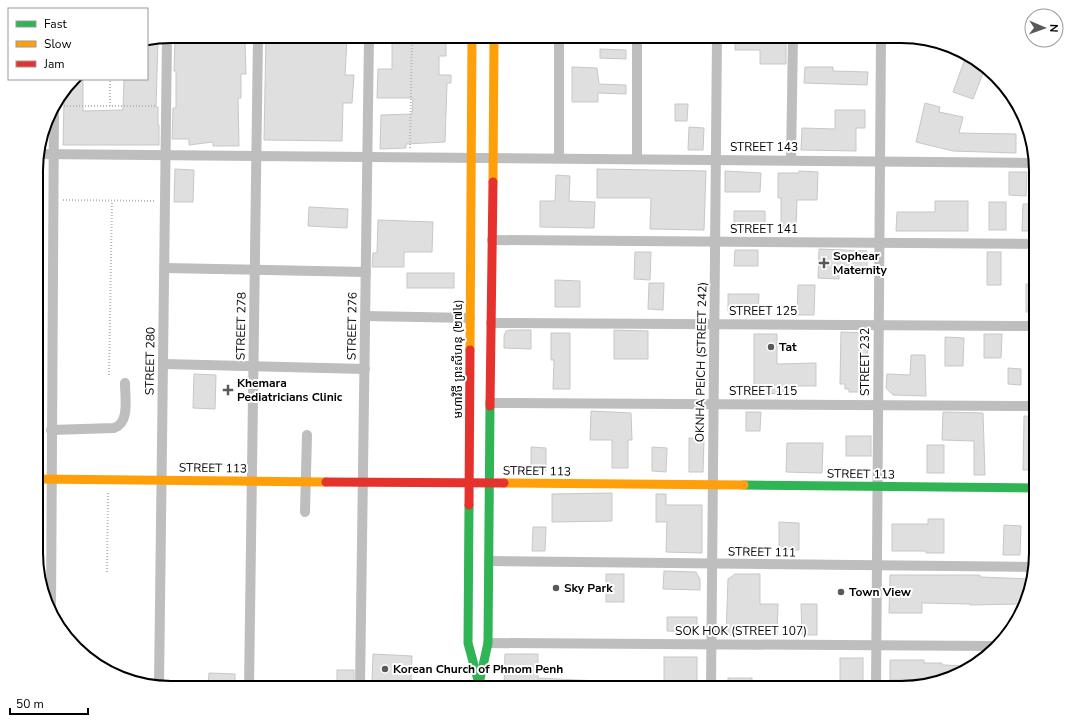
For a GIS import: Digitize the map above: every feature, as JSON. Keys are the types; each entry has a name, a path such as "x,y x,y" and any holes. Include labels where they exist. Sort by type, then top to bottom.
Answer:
{"main road":[{"name":"មហាវិថី ព្រះសីហនុ (២៧៤)","path":"472,43 468,643 477,681"},
{"name":"មហាវិថី ព្រះសីហនុ (២៧៤)","path":"479,681 488,643 494,43"},
{"name":"STREET 113","path":"43,479 1029,488"}],"street":[{"name":"STREET 280","path":"159,680 168,43"},
{"name":"STREET 278","path":"249,681 258,43"},
{"name":"STREET 276","path":"360,681 369,43"},
{"path":"559,158 560,43"},
{"path":"637,43 637,159"},
{"name":"OKNHA PEICH (STREET 242)","path":"711,681 717,43"},
{"path":"792,160 793,43"},
{"name":"STREET 232","path":"876,681 881,43"},
{"path":"51,597 54,119"},
{"name":"STREET 143","path":"44,154 1029,163"},
{"name":"STREET 141","path":"492,240 1029,244"},
{"path":"165,268 366,272"},
{"path":"366,316 470,318"},
{"name":"STREET 125","path":"491,322 1029,326"},
{"path":"163,364 365,369"},
{"path":"51,430 114,428 120,426 123,422 124,415 126,383"},
{"name":"STREET 115","path":"490,403 1029,406"},
{"path":"305,512 307,435"},
{"name":"STREET 111","path":"489,561 877,567 1028,567"},
{"name":"SOK HOK (STREET 107)","path":"488,643 990,646"}],"path":[{"path":"409,157 412,43"},
{"path":"110,80 110,106"},
{"path":"61,106 167,106"},
{"path":"53,200 165,201"},
{"path":"109,375 112,201"},
{"path":"106,572 108,479"}],"building":[{"path":"175,43 245,43 246,74 241,74 241,98 238,98 239,146 213,146 213,142 189,145 189,139 172,139 173,108 176,108 176,71 174,71"},
{"path":"266,43 347,43 345,75 354,75 352,103 343,103 342,141 264,140"},
{"path":"392,43 446,43 446,56 439,56 439,75 451,75 451,83 447,83 445,142 406,144 406,148 380,149 381,115 412,114 413,98 377,98 378,69 392,69"},
{"path":"735,43 786,43 786,64 760,64 760,50 735,50"},
{"path":"158,44 156,107 158,107 159,145 63,145 64,102 69,93 81,80 83,80 83,111 123,110 124,80 148,80 148,45"},
{"path":"600,49 626,50 626,59 600,58"},
{"path":"965,60 983,73 973,99 953,92"},
{"path":"572,67 597,68 599,84 626,85 626,94 598,93 598,102 572,102"},
{"path":"805,67 833,67 833,71 868,72 867,85 804,83"},
{"path":"925,103 940,107 939,112 963,117 959,133 1016,134 1016,153 953,151 916,142"},
{"path":"675,104 688,104 687,121 675,121"},
{"path":"835,110 865,110 865,128 856,128 856,151 801,150 802,128 835,129"},
{"path":"689,127 704,128 703,150 688,150"},
{"path":"175,169 194,170 193,202 174,202"},
{"path":"597,169 706,171 704,230 650,229 651,198 597,198"},
{"path":"725,171 761,173 760,192 725,192"},
{"path":"799,171 818,172 817,200 797,200 796,227 781,227 781,198 778,198 778,173 799,173"},
{"path":"1009,172 1027,172 1026,196 1009,195"},
{"path":"556,175 570,176 569,201 595,202 594,228 540,227 540,201 555,201"},
{"path":"935,201 968,201 968,231 896,231 897,212 935,212"},
{"path":"989,202 1006,202 1006,230 989,230"},
{"path":"1023,204 1029,204 1029,231 1022,231"},
{"path":"309,207 348,209 347,228 308,226"},
{"path":"734,211 765,211 765,231 734,230"},
{"path":"378,220 433,222 432,252 404,252 404,267 372,267 373,253 377,253"},
{"path":"819,249 867,251 867,269 839,268 839,279 818,278"},
{"path":"735,250 758,250 758,266 734,266"},
{"path":"635,252 651,252 650,280 634,279"},
{"path":"987,252 1001,252 1001,285 987,285"},
{"path":"407,273 454,273 454,288 407,288"},
{"path":"555,280 580,281 580,307 555,307"},
{"path":"649,283 664,283 663,310 648,309"},
{"path":"1026,284 1029,284 1029,312 1026,312"},
{"path":"798,285 815,285 814,315 797,315"},
{"path":"728,294 759,294 758,312 728,311"},
{"path":"531,330 531,349 504,348 504,336 506,331"},
{"path":"614,330 648,331 648,359 614,359"},
{"path":"841,332 868,333 867,382 865,382 865,389 861,389 861,392 849,392 849,389 845,389 845,384 840,384"},
{"path":"551,333 570,333 570,389 553,389 554,360 551,360"},
{"path":"754,334 777,334 777,364 816,363 816,386 796,386 796,394 754,393"},
{"path":"984,334 1002,334 1001,358 984,358"},
{"path":"945,337 964,338 963,366 945,366"},
{"path":"911,355 925,355 926,396 893,395 886,388 887,374 910,375"},
{"path":"1008,368 1021,369 1021,385 1008,384"},
{"path":"194,374 216,375 215,409 193,408"},
{"path":"591,411 631,413 632,440 628,440 628,468 612,468 612,440 590,440"},
{"path":"746,412 761,412 760,431 746,431"},
{"path":"943,412 983,413 985,475 974,475 974,441 942,440"},
{"path":"1024,416 1029,416 1029,470 1023,470"},
{"path":"846,436 871,436 871,456 846,456"},
{"path":"689,438 704,439 703,472 689,472"},
{"path":"787,443 823,443 822,473 786,472"},
{"path":"927,445 944,445 944,473 927,473"},
{"path":"531,447 546,448 546,471 531,471"},
{"path":"652,447 667,448 666,472 652,471"},
{"path":"612,493 612,521 552,522 552,494"},
{"path":"656,494 666,494 666,505 702,505 702,553 666,552 667,522 656,522"},
{"path":"928,519 944,519 944,553 926,553 926,551 892,551 892,524 928,524"},
{"path":"779,522 799,523 799,550 779,550"},
{"path":"1004,525 1021,526 1020,555 1003,555"},
{"path":"533,527 546,527 545,551 532,551"},
{"path":"664,571 696,572 700,579 700,590 663,589"},
{"path":"606,574 624,574 624,602 606,602"},
{"path":"735,574 760,574 760,604 778,604 777,636 726,635 728,579"},
{"path":"890,575 980,575 980,577 1027,579 1018,604 970,605 922,603 922,613 889,613"},
{"path":"801,604 817,604 817,635 802,635"},
{"path":"667,617 697,617 697,632 667,631"},
{"path":"373,654 412,656 411,681 372,681"},
{"path":"505,654 538,654 538,678 598,681 504,681"},
{"path":"664,657 697,657 697,681 664,681"},
{"path":"840,658 863,658 863,681 840,681"},
{"path":"890,660 924,660 924,663 942,663 942,665 962,666 934,677 918,680 890,680"},
{"path":"337,670 354,670 354,681 337,681"},
{"path":"209,673 235,674 235,681 208,681"},
{"path":"728,678 752,678 752,681 728,681"}],"traffic: fast":[{"path":"480,681 488,643 490,406"},
{"path":"744,485 1029,488"},
{"path":"469,505 468,643 478,680"}],"traffic: slow":[{"path":"470,350 472,43"},
{"path":"493,182 494,43"},
{"path":"43,479 326,482"},
{"path":"504,483 744,485"}],"traffic: jam":[{"path":"490,406 493,182"},
{"path":"469,505 470,350"},
{"path":"326,482 504,483"}],"place":[{"name":"Sophear Maternity","path":"824,263"},
{"name":"Tat","path":"771,347"},
{"name":"Khemara Pediatricians Clinic","path":"228,390"},
{"name":"Sky Park","path":"556,588"},
{"name":"Town View","path":"841,592"},
{"name":"Korean Church of Phnom Penh","path":"385,669"}]}
